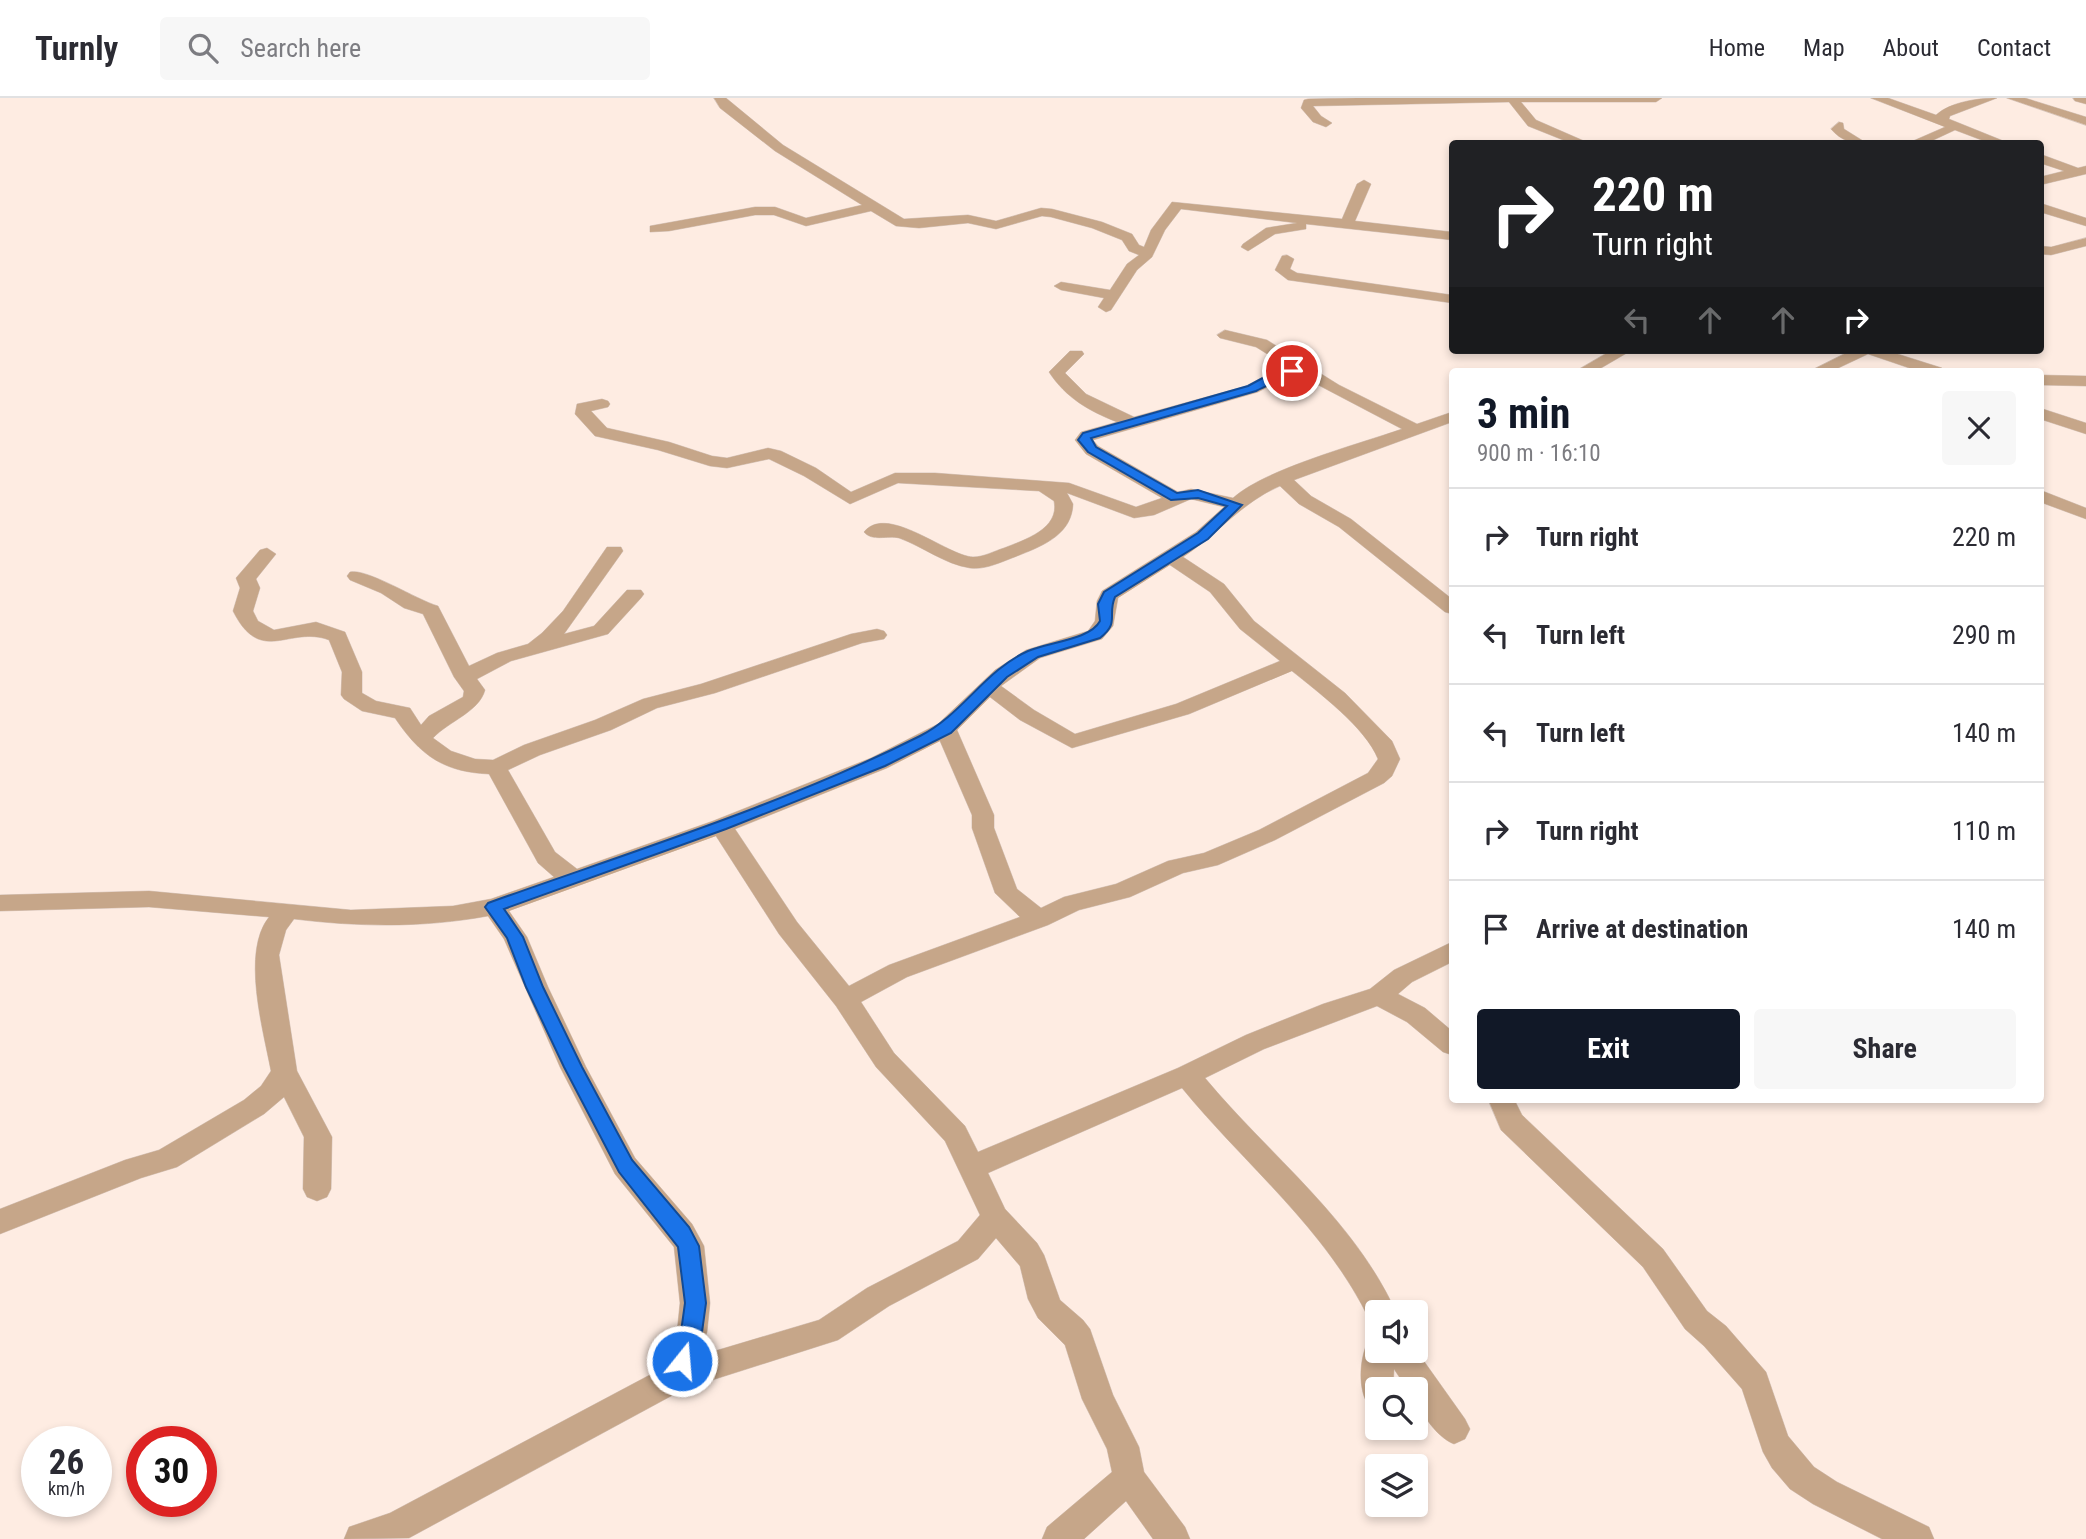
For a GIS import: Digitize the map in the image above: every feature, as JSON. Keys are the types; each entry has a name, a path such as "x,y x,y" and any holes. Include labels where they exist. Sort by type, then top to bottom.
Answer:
{"street":[{"path":"720,98 724,105 779,148 895,220 913,225 968,219 1002,224 1041,212 1052,213 1097,225 1126,237 1134,248 1146,253"},
{"path":"1326,123 1317,119 1307,108 1308,103 1656,98"},
{"path":"1877,98 1995,140"},
{"path":"1946,124 1941,116 1946,113 1991,98"},
{"path":"2013,98 2086,121"},
{"path":"2079,98 2086,102"},
{"path":"1514,101 1532,123 1575,140"},
{"path":"2056,112 2086,102"},
{"path":"1919,140 1946,124"},
{"path":"1839,126 1837,129 1840,132 1855,140"},
{"path":"2044,159 2082,171"},
{"path":"2044,180 2082,171"},
{"path":"1347,223 1364,184"},
{"path":"1062,286 1109,301 1132,267 1154,243 1158,230 1177,205 1449,236"},
{"path":"655,229 758,211 782,212 799,222 806,222 874,206"},
{"path":"2044,208 2086,222"},
{"path":"1248,247 1275,229 1321,220"},
{"path":"2044,250 2086,242"},
{"path":"1287,259 1282,270 1293,277 1449,299"},
{"path":"1225,335 1250,339 1276,349 1306,372 1415,429"},
{"path":"1076,354 1058,368 1061,379 1094,406 1133,423"},
{"path":"1590,368 1616,354"},
{"path":"1826,368 1856,354"},
{"path":"1881,354 1925,368"},
{"path":"1175,498 1092,450 1084,440 1093,432 1252,389 1282,373 1306,372"},
{"path":"2044,380 2086,382"},
{"path":"602,404 583,408 583,414 601,432 727,464 768,453 810,472 850,499 895,478 1040,484 1084,492 1134,513 1157,508 1175,498 1198,494 1236,505"},
{"path":"2044,414 2086,429"},
{"path":"0,903 149,899 351,918 453,914 494,907 846,778 946,729 1002,674 1033,654 1095,635 1107,621 1105,604 1109,595 1203,536 1245,497 1282,479 1449,418"},
{"path":"1282,479 1305,500 1345,523 1449,606"},
{"path":"873,531 891,530 970,562 983,560 1041,542 1056,524 1065,503 1061,496 1040,484"},
{"path":"2044,497 2086,514"},
{"path":"533,648 543,643 575,611 598,569 614,551"},
{"path":"267,554 246,578 250,588 243,611 250,625 271,637 316,628 338,636 352,673 351,695 365,706 403,713 420,739 431,749 459,762 496,767 532,750 594,729 650,703 708,690 858,638 877,635"},
{"path":"845,999 898,971 1039,919 1072,903 1122,891 1170,870 1210,859 1267,835 1339,799 1384,771 1389,759 1384,746 1338,697 1247,625 1217,588 1171,558"},
{"path":"357,576 388,589 411,604 431,610 464,677 475,690 475,695 468,703 437,721 420,739"},
{"path":"464,677 497,660 601,630 634,594"},
{"path":"989,688 1027,715 1072,741 1098,736 1182,709 1294,663"},
{"path":"946,729 983,815 983,828 1007,893 1039,919"},
{"path":"496,767 547,857 552,864 575,879"},
{"path":"721,826 788,928 845,999 885,1060 955,1134 995,1217 1027,1252 1034,1264 1043,1299 1049,1309 1072,1329 1079,1339 1098,1399 1123,1447 1129,1478 1173,1539"},
{"path":"494,907 515,937 534,987 625,1166 682,1233 689,1246 695,1303 692,1332 673,1379"},
{"path":"288,910 274,928 267,955 284,1071 318,1137 317,1189"},
{"path":"970,1168 1187,1075 1267,1037 1379,996 1403,976 1449,953"},
{"path":"1379,996 1416,1015 1449,1042"},
{"path":"0,1222 179,1152 262,1100 279,1083 284,1071"},
{"path":"1187,1075 1227,1124 1310,1209 1376,1300"},
{"path":"1502,1103 1511,1122 1653,1258 1696,1320 1715,1336 1755,1382 1774,1441 1783,1457 1802,1478 1837,1499 1917,1539"},
{"path":"360,1539 397,1527 673,1379 722,1361 827,1331 878,1297 968,1250 995,1217"},
{"path":"1407,1363 1454,1429"},
{"path":"1059,1539 1129,1478"}],"route":[{"path":"682,1361 692,1332 695,1303 689,1246 682,1233 625,1166 534,987 515,937 494,907 721,826 879,763 946,729 1002,674 1033,654 1095,635 1107,621 1105,604 1109,595 1203,536 1236,505 1198,494 1175,498 1092,450 1084,440 1093,432 1252,389 1282,373 1292,371"}]}
